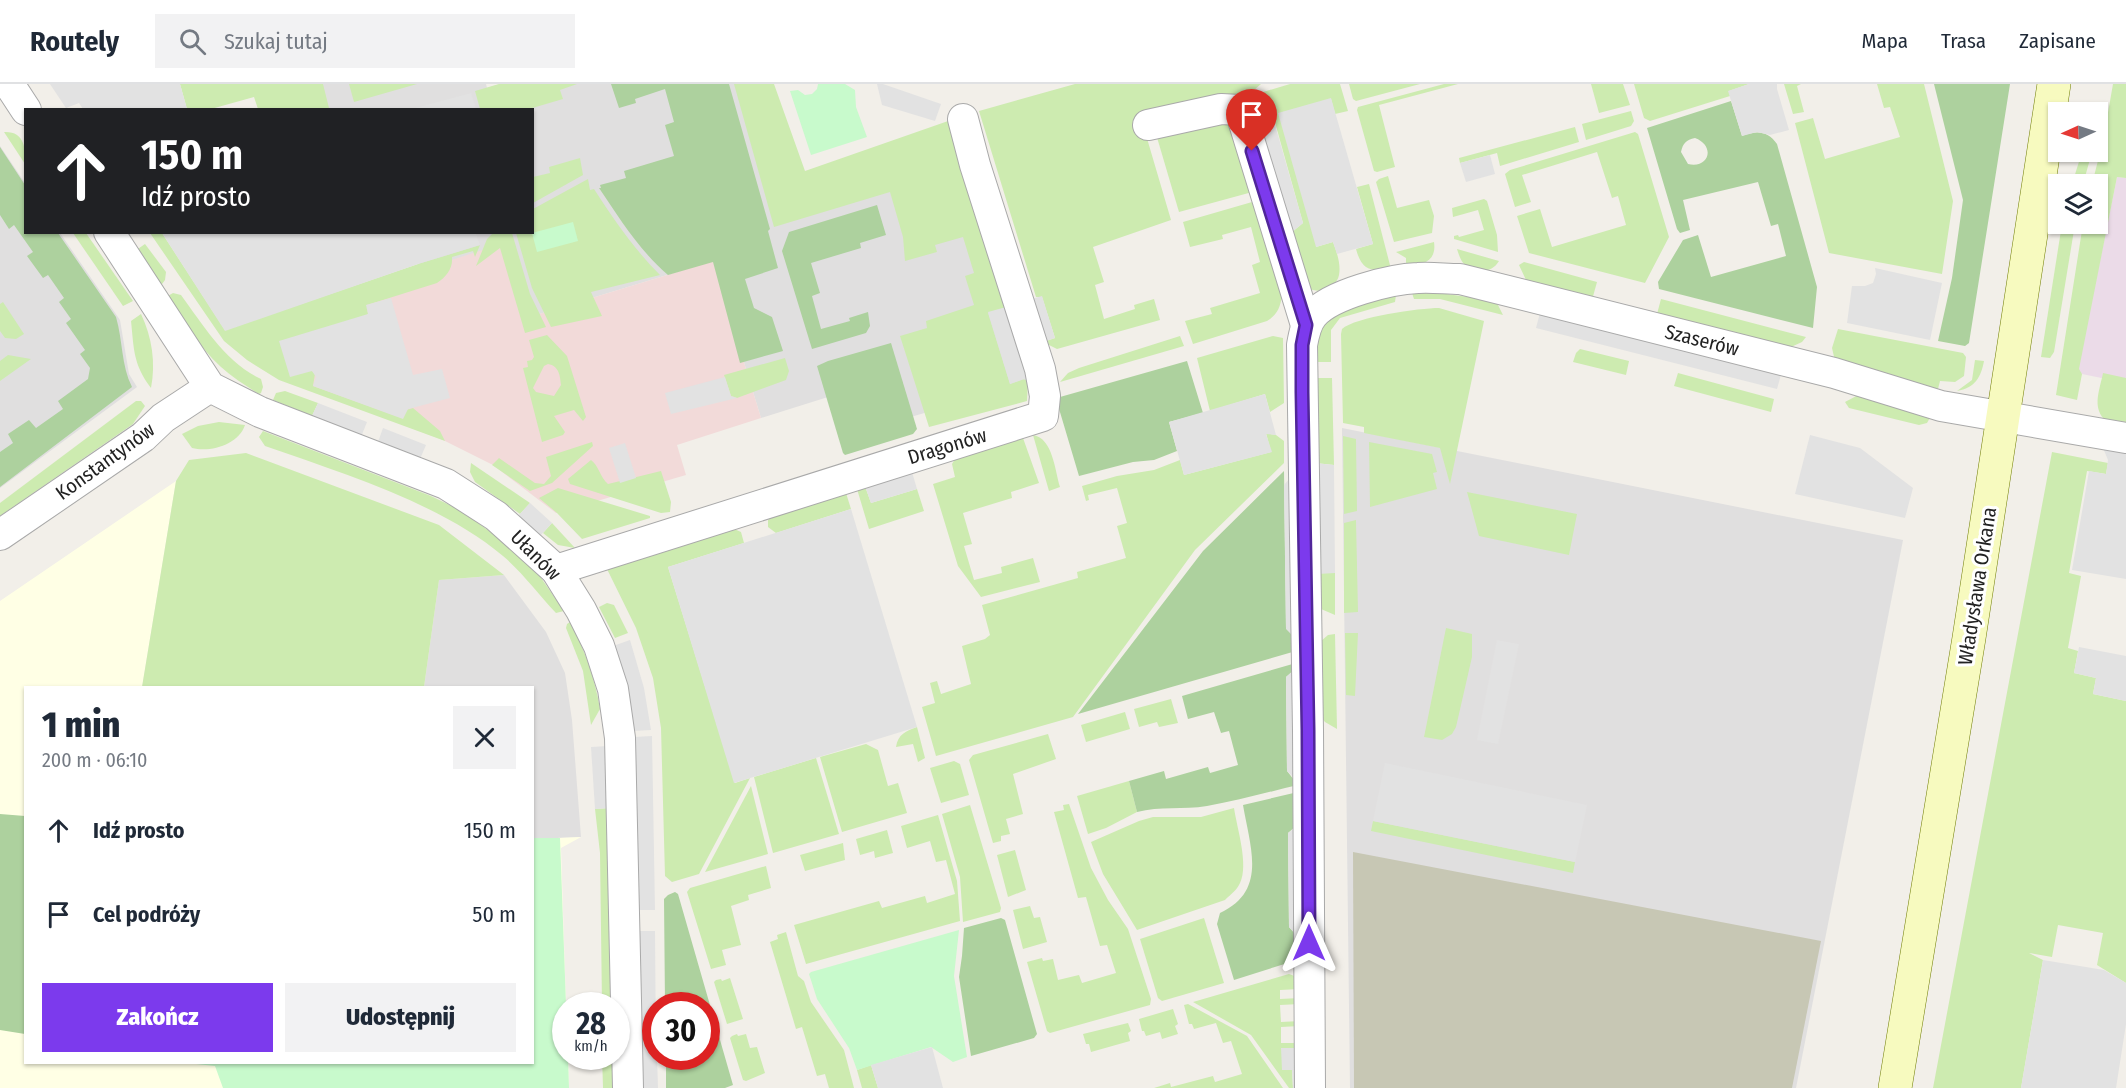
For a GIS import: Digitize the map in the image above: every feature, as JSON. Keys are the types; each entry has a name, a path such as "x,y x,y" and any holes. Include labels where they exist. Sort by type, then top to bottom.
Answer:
{"street":[{"path":"9,84 25,108"},
{"name":"Władysława Orkana","path":"1895,1088 1969,638 2054,84"},
{"path":"1148,125 1221,109 1240,110 1304,335 1310,1088"},
{"name":"Dragonów","path":"556,570 1043,416 1045,396 1040,369 975,165 963,119"},
{"path":"110,234 210,387"},
{"name":"Szaserów","path":"1304,335 1315,312 1331,302 1358,291 1400,280 1460,279 1834,373 1941,406 2126,438"},
{"name":"Ułanów","path":"210,387 260,412 446,484 496,516 556,570 581,610 599,646 613,689 620,738 628,1088"},
{"name":"Konstantynów","path":"0,535 143,437 163,418 210,387"}],"shaded area":[{"path":"50,84 180,84 187,108 82,108 79,103 66,108"},
{"path":"274,84 486,84 487,88 500,84 756,84 787,190 956,145 1027,383 842,437 828,397 761,418 713,261 523,319 421,270 409,234 534,234 534,108 282,108"},
{"path":"877,84 941,104 935,121 882,105"},
{"path":"1749,84 1777,84 1789,130 1770,135 1757,132 1742,136 1728,91"},
{"path":"471,93 476,108 415,108"},
{"path":"1331,98 1373,244 1337,254 1333,242 1316,247 1278,113"},
{"path":"1270,107 1303,223 1286,237 1253,121"},
{"path":"0,146 24,182 24,234 61,234 120,320 129,374 137,387 0,488"},
{"path":"1490,155 1495,174 1466,182 1460,163"},
{"path":"2117,177 2126,178 2126,383 2082,374 2078,369 2105,234 2108,234 2108,221"},
{"path":"163,234 476,234 480,245 418,264 225,331"},
{"path":"501,244 523,319 713,261 761,418 677,445 686,475 556,513 493,465 443,440 283,379 266,320"},
{"path":"1875,268 1942,283 1930,340 1847,323 1852,286 1865,286 1873,283"},
{"path":"1042,296 1055,338 1043,342 1028,300"},
{"path":"391,298 413,375 442,369 450,398 408,409 403,419 313,386 316,377 312,371 290,377 279,341 368,314 366,305"},
{"path":"1010,306 1030,377 1010,384 988,312"},
{"path":"1541,309 1782,371 1777,389 1536,328"},
{"path":"725,377 731,396 737,398 671,414 665,393"},
{"path":"1265,394 1276,435 1266,434 1272,452 1184,475 1169,422"},
{"path":"318,403 367,422 361,437 311,418"},
{"path":"383,428 426,445 420,459 378,442"},
{"path":"1342,428 1903,540 1796,1088 1350,1088"},
{"path":"1810,435 1860,448 1913,488 1905,518 1795,494"},
{"path":"625,443 636,478 620,483 609,448"},
{"path":"2103,448 2126,449 2126,579 2072,570 2089,471 2106,474 2108,460"},
{"path":"1315,463 1334,465 1335,573 1318,574"},
{"path":"912,472 917,489 871,503 864,488"},
{"path":"1291,477 1294,637 1286,629 1284,485"},
{"path":"176,481 142,686 24,686 24,1064 534,1064 534,839 581,837 561,848 566,992 552,992 552,1070 568,1070 569,1088 0,1088 0,601"},
{"path":"530,503 552,523 540,536 518,516"},
{"path":"851,509 917,727 734,783 668,567"},
{"path":"504,575 546,632 565,673 572,720 581,837 534,839 534,686 424,686 439,580"},
{"path":"630,640 644,688 651,730 633,731 613,646"},
{"path":"1497,640 1519,644 1498,744 1477,740"},
{"path":"2079,647 2126,656 2126,701 2093,694 2096,678 2074,673"},
{"path":"1294,670 1295,779 1287,771 1286,677"},
{"path":"652,736 655,910 639,910 634,737"},
{"path":"608,746 610,808 595,809 591,747"},
{"path":"1385,763 1587,805 1575,862 1373,821"},
{"path":"1296,827 1297,936 1289,927 1288,833"},
{"path":"1353,852 1821,941 1792,1088 1354,1088"},
{"path":"638,931 655,931 655,992 642,992 642,1070 657,1070 658,1088 642,1088"},
{"path":"2043,960 2104,970 2126,983 2126,1024 2116,1088 2021,1088"},
{"path":"932,1047 943,1088 878,1088 871,1065"},
{"path":"1281,1048 1300,1048 1300,1088 1293,1088 1292,1070 1282,1070"}],"green space":[{"path":"180,84 323,84 329,108 258,108 254,97 215,108 187,108"},
{"path":"349,84 417,84 354,102"},
{"path":"499,84 577,84 560,90 563,99 532,108 480,108 475,91"},
{"path":"611,84 729,84 770,229 768,231 778,268 745,279 754,308 772,317 783,351 740,363 713,262 668,275 639,245 599,188 601,188 600,185 626,178 624,171 674,156 665,125 674,122 665,89 635,99 636,103 619,108"},
{"path":"734,84 774,84 805,171 951,120 1010,306 988,313 1010,384 1023,379 1028,381 1027,401 929,427 900,336 927,328 926,321 974,305 965,276 974,273 963,237 935,245 937,252 905,261 903,237 890,192 774,227"},
{"path":"818,84 845,84 855,90 856,107 867,137 811,155 790,91 798,90 805,95 812,94"},
{"path":"1075,84 1261,84 1246,97 1246,95 1138,120 1146,135 1171,220 1093,247 1104,282 1095,285 1104,319 1135,309 1134,305 1154,299 1160,320 1057,349 1043,342 1055,338 1042,297 1036,297 979,111"},
{"path":"1290,84 1340,84 1348,111 1335,114 1331,99 1316,247 1333,242 1338,258 1339,275 1334,284 1320,291 1310,289 1303,281 1286,237 1303,223 1271,108 1253,121 1249,106 1263,92"},
{"path":"1349,84 1420,84 1356,101 1353,99"},
{"path":"1444,84 1458,84 1379,105 1395,167 1374,171 1358,107"},
{"path":"1591,84 1623,84 1630,105 1599,113"},
{"path":"1634,84 1749,84 1729,91 1730,96 1650,121 1644,118"},
{"path":"1784,84 1801,84 1797,86 1804,112 1793,114"},
{"path":"1877,84 1924,84 1953,201 1942,274 1829,253 1795,123 1813,118 1825,159 1900,137 1890,107 1884,108"},
{"path":"1934,84 2010,84 1969,343 1965,346 1938,341 1952,278 1963,200"},
{"path":"2113,84 2126,84 2126,178 2117,177 2108,222 2108,174 2095,174 2098,162 2108,162 2108,112"},
{"path":"1731,101 1742,136 1762,133 1774,140 1817,287 1813,328 1659,289 1658,282 1683,240 1698,235 1711,277 1786,256 1778,224 1771,226 1758,182 1683,200 1690,230 1680,233 1647,128","holes":["1695,138 1702,142 1708,151 1705,160 1695,165 1688,164 1681,152 1684,144"]},
{"path":"1631,111 1634,121 1631,126 1586,140 1582,124"},
{"path":"1231,117 1256,191 1179,212 1156,134"},
{"path":"1575,127 1579,142 1500,166 1497,153 1460,163 1459,158"},
{"path":"4,132 11,132 20,137 24,147 24,162"},
{"path":"1635,132 1638,134 1669,237 1645,283 1529,253 1517,216 1540,209 1552,247 1626,225 1618,196 1612,198 1597,152 1522,175 1531,202 1515,207 1505,174 1510,170"},
{"path":"0,147 24,183 24,234 59,234 116,317 128,379 132,387 0,487 0,452 13,443 8,434 29,420 36,428 63,409 58,401 88,379 90,368 80,354 85,350 66,323 71,319 59,302 64,298 48,275 43,278 27,256 33,252 14,225 9,229 0,215"},
{"path":"580,158 583,175 534,202 534,177 550,173 549,167"},
{"path":"2079,162 2089,162 2086,174 2075,174"},
{"path":"1388,176 1397,208 1429,200 1434,216 1432,233 1394,242 1376,182"},
{"path":"588,179 590,190 594,189 625,234 660,275 591,292 602,316 551,327 532,288 516,234 534,234 534,208"},
{"path":"1369,184 1391,269 1378,270 1364,266 1356,249 1373,244 1357,187"},
{"path":"1484,199 1487,201 1497,235 1498,252 1454,239 1454,236 1459,237 1484,230 1478,210 1453,217 1452,208"},
{"path":"1259,200 1282,296 1279,308 1276,314 1267,321 1193,344 1185,321 1212,314 1210,308 1260,293 1252,265 1260,262 1251,227 1222,235 1223,239 1190,247 1183,222"},
{"path":"877,205 886,235 860,243 861,248 811,263 820,293 812,296 821,329 850,321 849,318 868,312 870,326 866,333 812,349 782,251 789,232"},
{"path":"573,222 578,241 537,252 532,234"},
{"path":"74,234 87,234 133,301 123,306"},
{"path":"151,234 163,234 225,330 480,245 475,257 473,251 452,257 448,272 437,283 367,305 368,314 308,371 315,374 313,386 402,418 406,410 413,408 440,431 445,441 279,380 247,360 224,341"},
{"path":"492,234 512,234 530,294 546,327 525,333 500,248 476,266 487,239"},
{"path":"2060,234 2073,234 2054,352 2050,358 2041,357"},
{"path":"2081,234 2106,234 2079,369 2082,374 2077,400 2056,395"},
{"path":"1434,242 1431,258 1418,265 1406,266 1406,258 1396,252"},
{"path":"145,244 166,272 162,284 158,285 135,251"},
{"path":"1457,249 1499,261 1489,270 1476,270 1463,263"},
{"path":"1524,262 1597,282 1592,300 1526,280 1519,265"},
{"path":"1432,292 1490,300 1497,303 1503,315 1440,299 1414,299 1412,293"},
{"path":"173,293 181,295 226,353 248,372 261,379 263,387 261,393 244,385 221,367 206,351 166,297"},
{"path":"1396,295 1395,302 1340,318 1331,330 1331,362 1312,362 1320,327 1340,310"},
{"path":"1661,299 1806,337 1802,342 1791,347 1657,314"},
{"path":"3,302 24,334 16,339 5,338 0,331 0,304"},
{"path":"1439,308 1484,321 1450,484 1440,448 1364,433 1364,427 1343,423 1342,329 1373,317 1403,311"},
{"path":"141,314 152,350 151,388 138,364 134,348 131,321"},
{"path":"1838,329 1963,353 1966,357 1964,376 1955,382 1940,381 1938,389 1835,361 1832,348"},
{"path":"547,335 567,356 586,417 583,421 574,410 554,416 565,432 563,435 542,442 523,368 528,367 527,361 534,357 529,340","holes":["548,364 555,367 560,378 561,385 554,396 536,392 533,388 544,366"]},
{"path":"1180,336 1184,346 1060,382 1068,373 1079,368"},
{"path":"1273,336 1283,338 1284,403 1270,412 1265,394 1210,411 1197,358"},
{"path":"891,343 917,429 913,434 845,455 817,366"},
{"path":"1580,349 1629,361 1626,375 1573,362"},
{"path":"8,355 31,359 0,381 0,361"},
{"path":"785,358 789,371 786,380 737,398 731,396 724,375"},
{"path":"1975,360 1984,361 1979,377 1973,384 1957,391 1972,380"},
{"path":"1187,361 1203,413 1169,422 1177,451 1154,460 1133,462 1079,476 1057,402 1060,397"},
{"path":"1678,373 1774,399 1771,412 1674,386"},
{"path":"2103,373 2126,378 2126,422 2104,419 2100,414 2098,397"},
{"path":"1312,378 1332,378 1334,465 1315,463"},
{"path":"285,391 318,403 312,416 273,400 276,393"},
{"path":"1862,393 1931,416 1927,423 1919,425 1849,408 1845,402"},
{"path":"136,401 141,401 145,406 133,424 0,516 0,503"},
{"path":"219,422 245,425 242,432 231,442 216,448 192,448 182,434 198,426"},
{"path":"263,431 431,496 462,511 508,545 537,572 564,611 556,613 503,556 450,520 389,491 265,446 259,437"},
{"path":"1266,433 1276,435 1284,441 1284,463 1195,550 1073,717 936,756 922,707 935,703 930,683 937,681 941,694 971,684 962,646 985,639 990,635 982,605 1078,578 1077,572 1126,558 1117,526 1127,523 1117,488 1088,495 1089,500 1086,501 1082,486 1117,476 1154,470 1180,460 1184,475 1271,452"},
{"path":"1033,435 1040,437 1049,449 1060,487 1049,491"},
{"path":"1343,436 1356,439 1357,511 1344,514"},
{"path":"1023,438 1039,483 1011,492 1012,498 963,513 972,544 964,546 974,580 1002,573 1001,567 1033,558 1040,582 981,597 958,566 933,484 955,477 952,464 955,459"},
{"path":"592,442 593,446 552,483 530,491 492,465 499,458 535,483 544,484 551,476 546,457"},
{"path":"1369,442 1432,454 1437,472 1433,473 1437,489 1370,507"},
{"path":"2052,452 2108,463 2106,474 2087,471 2069,573 2081,576 2068,648 2078,651 2074,673 2096,678 2093,694 2126,701 2126,983 2097,965 2103,933 2058,925 2052,957 2029,953 2043,960 2021,1088 1933,1088"},
{"path":"246,453 439,525 504,575 439,580 424,686 142,686 176,481 189,460"},
{"path":"591,460 608,484 661,471 671,502 670,512 661,513 570,484 568,479"},
{"path":"471,463 530,503 520,514 475,482 470,472"},
{"path":"1284,471 1286,628 1294,637 1296,651 1078,714 1203,551"},
{"path":"558,488 650,516 650,518 582,539 539,498"},
{"path":"864,488 871,503 917,489 924,511 869,529 857,489"},
{"path":"1467,492 1577,514 1569,555 1479,536"},
{"path":"846,493 851,509 776,533 768,527 768,520 777,514"},
{"path":"1356,520 1358,612 1344,613 1344,523"},
{"path":"552,523 575,548 558,545 543,533"},
{"path":"732,528 741,532 744,543 668,567 735,783 750,778 699,874 672,882 665,876 661,728 653,678 636,628 606,567"},
{"path":"1335,573 1335,615 1321,609 1318,574"},
{"path":"607,603 614,605 628,633 615,638 599,607"},
{"path":"570,622 589,665 598,698 600,709 591,725 583,671 566,628"},
{"path":"1446,628 1472,634 1472,657 1456,727 1452,734 1442,740 1424,737"},
{"path":"1345,633 1358,633 1355,696 1346,695"},
{"path":"1335,634 1337,729 1321,717 1320,642 1328,635"},
{"path":"1296,663 1294,670 1286,677 1287,771 1298,785 1207,806 1137,812 1129,781 1164,771 1166,779 1208,767 1210,773 1238,765 1229,731 1221,733 1214,712 1188,719 1182,696"},
{"path":"1171,699 1178,723 1159,727 1157,722 1139,727 1134,709"},
{"path":"1125,712 1130,729 1086,742 1081,725"},
{"path":"917,727 925,758 918,762 913,744 896,747 903,734"},
{"path":"1048,734 1056,759 1013,774 1023,814 1006,819 1010,834 1001,836 1001,841 993,843 969,760 973,755"},
{"path":"866,744 878,750 888,786 898,783 907,813 842,832 820,757"},
{"path":"816,758 839,834 773,853 754,777"},
{"path":"954,761 960,764 969,795 941,803 930,768"},
{"path":"1129,781 1137,812 1106,828 1088,834 1077,796"},
{"path":"751,786 768,854 705,872"},
{"path":"1298,792 1296,826 1288,833 1289,927 1297,936 1294,961 1234,980 1217,924 1220,913 1235,904 1245,893 1250,880 1251,852 1243,805"},
{"path":"1069,804 1091,868 1108,900 1128,929 1151,999 1150,1005 1050,1033 1047,1031 1027,962 1042,958 1043,961 1053,959 1058,980 1079,975 1082,983 1116,973 1107,945 1100,946 1086,897 1078,898 1054,812 1064,810 1063,805"},
{"path":"970,805 1001,908 1000,912 963,922 960,877 942,814"},
{"path":"610,808 613,992 602,992 600,853 595,809"},
{"path":"1234,808 1242,846 1243,866 1237,888 1225,900 1137,930 1103,874 1091,842 1153,817 1201,817"},
{"path":"0,814 24,816 24,1034 0,1030"},
{"path":"938,815 957,881 960,921 806,964 794,925 879,901 882,908 925,896 927,903 955,894 946,860 936,862 930,841 907,848 901,826"},
{"path":"1373,821 1575,862 1573,873 1371,831"},
{"path":"887,830 893,853 875,858 874,851 860,855 856,839"},
{"path":"534,838 560,838 566,992 552,992 552,1070 568,1070 569,1088 223,1088 215,1066 196,1064 534,1064"},
{"path":"843,843 845,860 805,871 800,855"},
{"path":"1015,850 1026,890 1008,897 997,855"},
{"path":"766,866 771,888 748,895 749,900 731,906 741,945 722,950 726,965 711,969 687,892 690,888"},
{"path":"675,892 678,894 706,992 665,992 664,899"},
{"path":"1030,906 1034,918 1040,917 1047,942 1023,949 1013,910"},
{"path":"1001,918 1005,920 1037,1034 1034,1038 971,1056 959,977 964,928"},
{"path":"1204,918 1224,983 1162,1001 1158,998 1140,939"},
{"path":"959,930 954,976 967,1057 953,1062 931,1047 857,1070 849,1048 817,999 809,974"},
{"path":"786,932 798,976 804,981 811,1002 844,1050 854,1088 829,1088 825,1074 817,1076 802,1027 796,1029 770,942 778,939 777,935"},
{"path":"1289,974 1300,978 1300,989 1280,990 1280,999 1300,998 1300,1004 1280,1005 1281,1022 1300,1021 1300,1026 1281,1027 1281,1043 1300,1043 1300,1048 1281,1048 1292,1070 1293,1088 1289,1088 1251,1035 1193,1002"},
{"path":"730,978 743,1019 727,1024 720,1001 720,992 717,992 714,982 721,979 722,981"},
{"path":"1188,1004 1247,1036 1283,1088 1154,1088 1170,1083 1171,1087 1213,1076 1215,1082 1242,1074 1231,1041 1223,1043 1216,1023 1194,1029 1192,1024 1189,1024 1184,1005"},
{"path":"1173,1009 1178,1024 1175,1026 1178,1034 1162,1039 1160,1032 1146,1036 1139,1019"},
{"path":"1128,1023 1131,1031 1128,1033 1130,1041 1091,1052 1083,1034"},
{"path":"737,1034 738,1036 746,1034 750,1048 757,1047 765,1073 746,1081 743,1080 730,1038"},
{"path":"720,1040 733,1085 725,1088 666,1088 666,1070 720,1070"},
{"path":"871,1065 878,1088 862,1088 857,1070"},
{"path":"602,1070 614,1070 614,1088 603,1088"}],"route":[{"path":"1252,151 1306,325 1302,345 1302,392 1309,943"}]}
